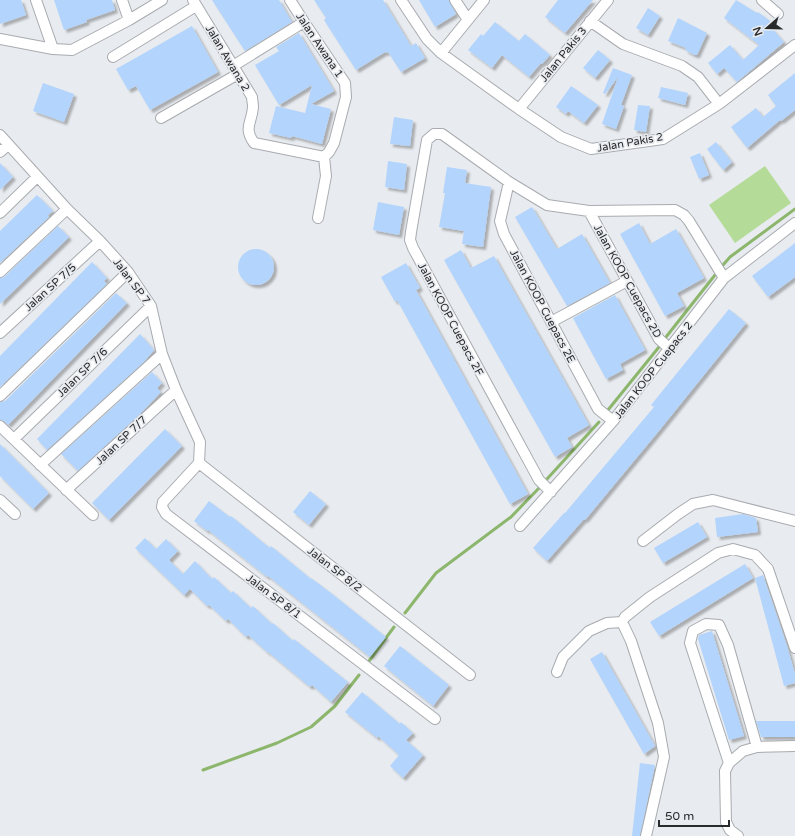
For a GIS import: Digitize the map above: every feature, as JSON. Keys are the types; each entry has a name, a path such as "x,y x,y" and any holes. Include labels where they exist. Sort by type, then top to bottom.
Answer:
{"street":[{"path":"36,0 54,49"},
{"path":"122,0 129,20"},
{"path":"0,39 54,49 72,50 129,20 162,0"},
{"name":"Jalan Awana 1","path":"290,0 345,83 346,97 334,143 324,157"},
{"name":"Jalan Pakis 2","path":"401,0 427,39 441,53 560,137 591,149 663,139 720,104 795,45"},
{"path":"455,0 468,20"},
{"path":"441,53 484,0"},
{"name":"Jalan Pakis 3","path":"519,109 608,0"},
{"path":"762,0 778,14"},
{"path":"113,57 194,3"},
{"name":"Jalan Awana 2","path":"194,3 252,97 253,107 248,126 249,136 254,143 324,157"},
{"path":"590,21 623,44 682,66 698,77 720,104"},
{"path":"162,118 304,22"},
{"name":"Jalan KOOP Cuepacs 2F","path":"509,182 442,134 434,134 427,140 410,240 539,480 551,492"},
{"name":"Jalan SP 7","path":"0,135 67,209 128,272 151,306 162,354 176,390 200,442 200,462"},
{"path":"0,152 8,145"},
{"path":"318,218 326,176 324,157"},
{"path":"0,213 38,176"},
{"path":"509,182 547,205 589,211 676,210 684,215 689,221 724,278"},
{"name":"Jalan KOOP Cuepacs 2E","path":"509,182 500,222 504,234 598,409 613,421"},
{"path":"0,272 67,209"},
{"name":"Jalan KOOP Cuepacs 2D","path":"589,211 659,339 670,349"},
{"name":"Jalan KOOP Cuepacs 2","path":"520,526 613,421 724,278 795,223"},
{"name":"Jalan SP 7/5","path":"0,333 100,242"},
{"path":"0,396 128,272"},
{"path":"551,322 627,281"},
{"name":"Jalan SP 7/6","path":"14,439 151,306"},
{"path":"40,465 162,354"},
{"name":"Jalan SP 7/7","path":"66,490 176,390"},
{"path":"0,426 93,515"},
{"name":"Jalan SP 8/2","path":"200,462 470,674"},
{"name":"Jalan SP 8/1","path":"200,462 164,502 162,507 166,514 435,719"},
{"path":"0,500 15,514"},
{"path":"643,541 693,504 713,500 795,521"},
{"path":"622,622 624,617 650,597 718,553 733,549 755,555 768,569 795,648"},
{"path":"557,672 563,657 589,631 607,623 622,622"},
{"path":"622,622 631,641 658,723 664,757 646,836"},
{"path":"729,763 690,643 693,630 706,624 719,625 728,645 757,747"},
{"path":"738,836 730,830 726,822 725,771 729,763 743,751 757,747 795,746"}],"green space":[{"path":"765,166 791,203 735,243 709,205"}],"building":[{"path":"0,0 21,0 26,15 0,24"},
{"path":"54,0 112,0 115,10 86,20 87,22 64,30"},
{"path":"212,0 279,0 292,22 245,51"},
{"path":"314,0 383,0 411,46 416,43 425,58 401,72 388,52 385,52 356,70 324,20 326,18"},
{"path":"419,0 449,0 456,14 435,27"},
{"path":"558,0 593,0 565,33 545,17"},
{"path":"736,0 757,13 758,12 770,21 768,24 784,42 737,82 724,68 717,74 708,63 730,45 743,60 759,45 724,18"},
{"path":"648,8 660,16 648,35 636,28"},
{"path":"678,18 707,33 697,55 685,50 686,48 668,41"},
{"path":"495,22 519,41 525,34 550,55 529,77 502,55 492,68 468,50 481,34 483,36"},
{"path":"192,26 218,72 150,110 136,86 128,90 116,69"},
{"path":"299,33 334,91 311,104 331,109 322,144 292,136 291,138 269,133 276,106 305,113 312,85 279,105 255,65 279,51 276,47"},
{"path":"598,50 610,60 595,78 583,68"},
{"path":"613,68 632,75 621,105 624,106 616,129 602,124 618,77 605,94 603,93"},
{"path":"795,73 795,110 781,121 780,120 747,148 731,127 756,108 763,117 776,106 768,95"},
{"path":"43,83 74,94 64,122 33,111"},
{"path":"571,86 598,105 584,123 568,111 566,114 556,107"},
{"path":"661,87 688,93 685,105 658,98"},
{"path":"638,105 650,106 646,132 634,130"},
{"path":"394,117 413,120 410,146 390,144"},
{"path":"716,142 732,162 723,170 707,149"},
{"path":"700,153 709,175 699,179 690,157"},
{"path":"388,161 407,164 404,190 385,187"},
{"path":"0,163 13,177 0,190"},
{"path":"447,167 467,170 465,183 491,187 483,247 462,244 464,231 439,227 445,193 443,193"},
{"path":"37,195 53,211 48,215 49,217 0,263 0,231"},
{"path":"378,202 404,207 399,235 373,230"},
{"path":"532,207 557,249 582,234 610,283 567,306 515,217"},
{"path":"639,223 650,244 676,229 704,278 677,293 684,306 665,316 620,234"},
{"path":"58,226 69,237 0,304 0,278 4,277"},
{"path":"795,243 795,277 768,297 752,276"},
{"path":"256,249 266,252 271,257 274,267 271,277 266,282 256,285 246,282 241,277 238,267 241,257 246,252"},
{"path":"461,250 471,268 494,256 589,425 567,438 572,447 555,457 444,260"},
{"path":"92,262 107,278 104,281 107,284 0,387 0,356"},
{"path":"406,263 420,288 416,290 528,494 510,504 397,300 395,302 381,277"},
{"path":"116,293 127,303 8,425 4,421 0,420 0,402 5,401"},
{"path":"615,295 645,350 620,364 623,370 606,379 573,318"},
{"path":"729,309 746,323 585,520 584,519 547,561 533,548 565,513 654,407 651,405"},
{"path":"140,334 154,350 143,363 47,450 37,439"},
{"path":"152,372 162,383 157,388 161,392 138,416 78,471 61,454"},
{"path":"165,429 182,446 109,520 92,503"},
{"path":"0,444 49,493 33,509 0,476"},
{"path":"310,491 326,504 309,525 293,512"},
{"path":"209,501 230,517 231,516 270,548 271,546 386,637 370,657 268,576 267,577 208,530 207,531 194,521"},
{"path":"743,514 756,518 758,532 717,537 715,518"},
{"path":"698,522 707,537 663,563 654,548"},
{"path":"145,538 156,549 166,539 178,551 169,560 183,574 195,561 212,579 214,577 231,593 233,591 251,608 253,606 293,641 294,639 348,682 331,702 312,685 310,687 248,635 246,637 228,619 226,621 209,605 207,606 190,589 184,595 135,548"},
{"path":"745,564 753,578 659,636 650,622"},
{"path":"763,575 795,674 795,683 784,686 755,578"},
{"path":"712,631 744,736 729,740 698,639 699,635"},
{"path":"400,646 449,685 433,706 384,666"},
{"path":"602,652 655,746 644,754 590,659"},
{"path":"362,692 413,733 406,740 423,755 403,778 390,766 399,755 378,736 377,738 345,712"},
{"path":"756,721 795,721 795,737 761,737"},
{"path":"640,763 655,765 640,836 632,836"}],"waterway":[{"path":"723,265 730,257 795,209"},
{"path":"666,337 715,275"},
{"path":"608,410 659,347"},
{"path":"547,479 599,422"},
{"path":"405,613 436,573 511,517 540,487"},
{"path":"369,661 394,627"},
{"path":"203,770 277,743 311,727 335,706 359,675"}]}
